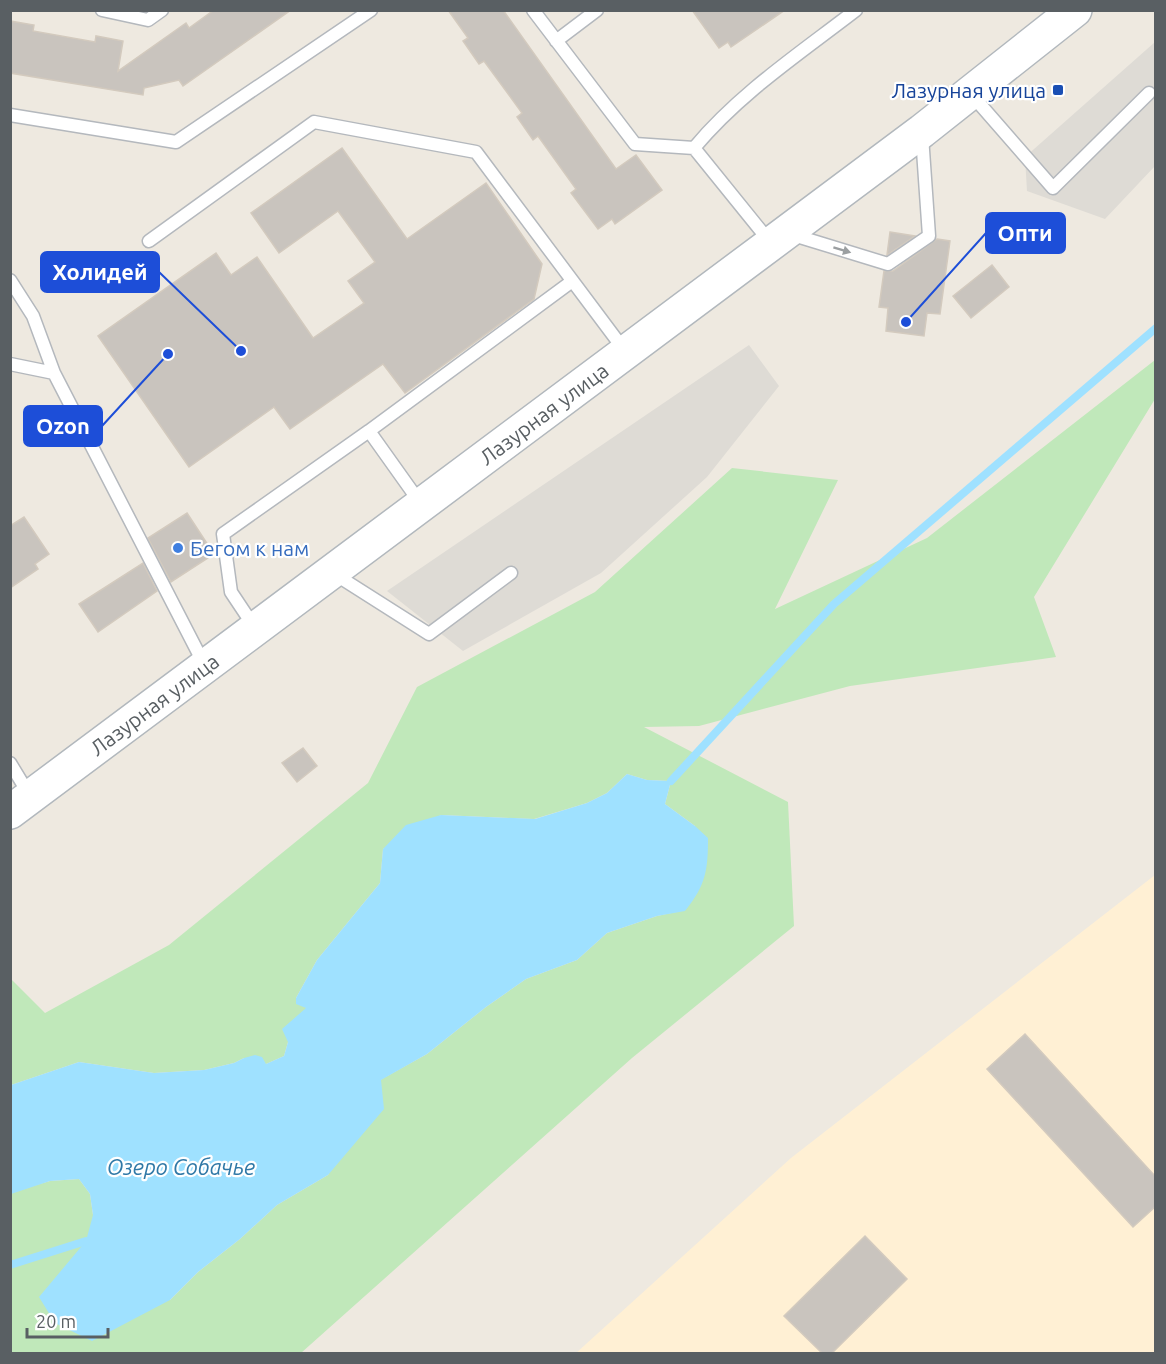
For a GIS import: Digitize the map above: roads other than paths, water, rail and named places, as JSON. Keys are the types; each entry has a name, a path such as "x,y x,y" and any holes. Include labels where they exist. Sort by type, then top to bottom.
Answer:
{"street":[{"name":"Лазурная улица","path":"21,804 922,131 1075,10"}],"lane":[{"path":"102,10 148,20 162,10"},
{"path":"10,115 176,142 371,10"},
{"path":"533,10 635,144 694,148 779,238 888,264 929,236 922,131"},
{"path":"556,41 597,10"},
{"path":"694,148 747,93 856,10"},
{"path":"970,93 1053,188 1149,93"},
{"path":"149,241 314,122 476,152 626,353"},
{"path":"10,280 33,316 54,374 205,667"},
{"path":"255,629 231,592 223,534 369,431 572,282"},
{"path":"10,364 54,374"},
{"path":"369,431 422,505"},
{"path":"332,572 429,634 511,573"},
{"path":"10,763 21,804"}],"water":[{"name":"Озеро Собачье","path":"627,774 647,780 671,781 665,804 708,838 702,885 685,911 657,916 607,933 577,960 526,979 486,1007 427,1054 381,1080 384,1109 328,1175 277,1205 240,1239 198,1272 170,1300 92,1341 55,1323 39,1297 86,1241 93,1215 90,1194 79,1179 50,1181 11,1194 11,1085 79,1062 154,1073 204,1070 255,1055 262,1057 266,1064 284,1056 288,1042 282,1029 306,1008 296,1004 296,998 317,960 380,883 383,849 406,825 441,815 535,819 587,803 607,793"}],"waterway":[{"path":"671,781 834,604 1156,328"},
{"path":"10,1265 86,1241"}],"place":[{"name":"Лазурная улица","path":"1058,90"},
{"name":"Опти","path":"906,322"},
{"name":"Холидей","path":"241,351"},
{"name":"Ozon","path":"168,354"},
{"name":"Бегом к нам","path":"178,548"}]}
